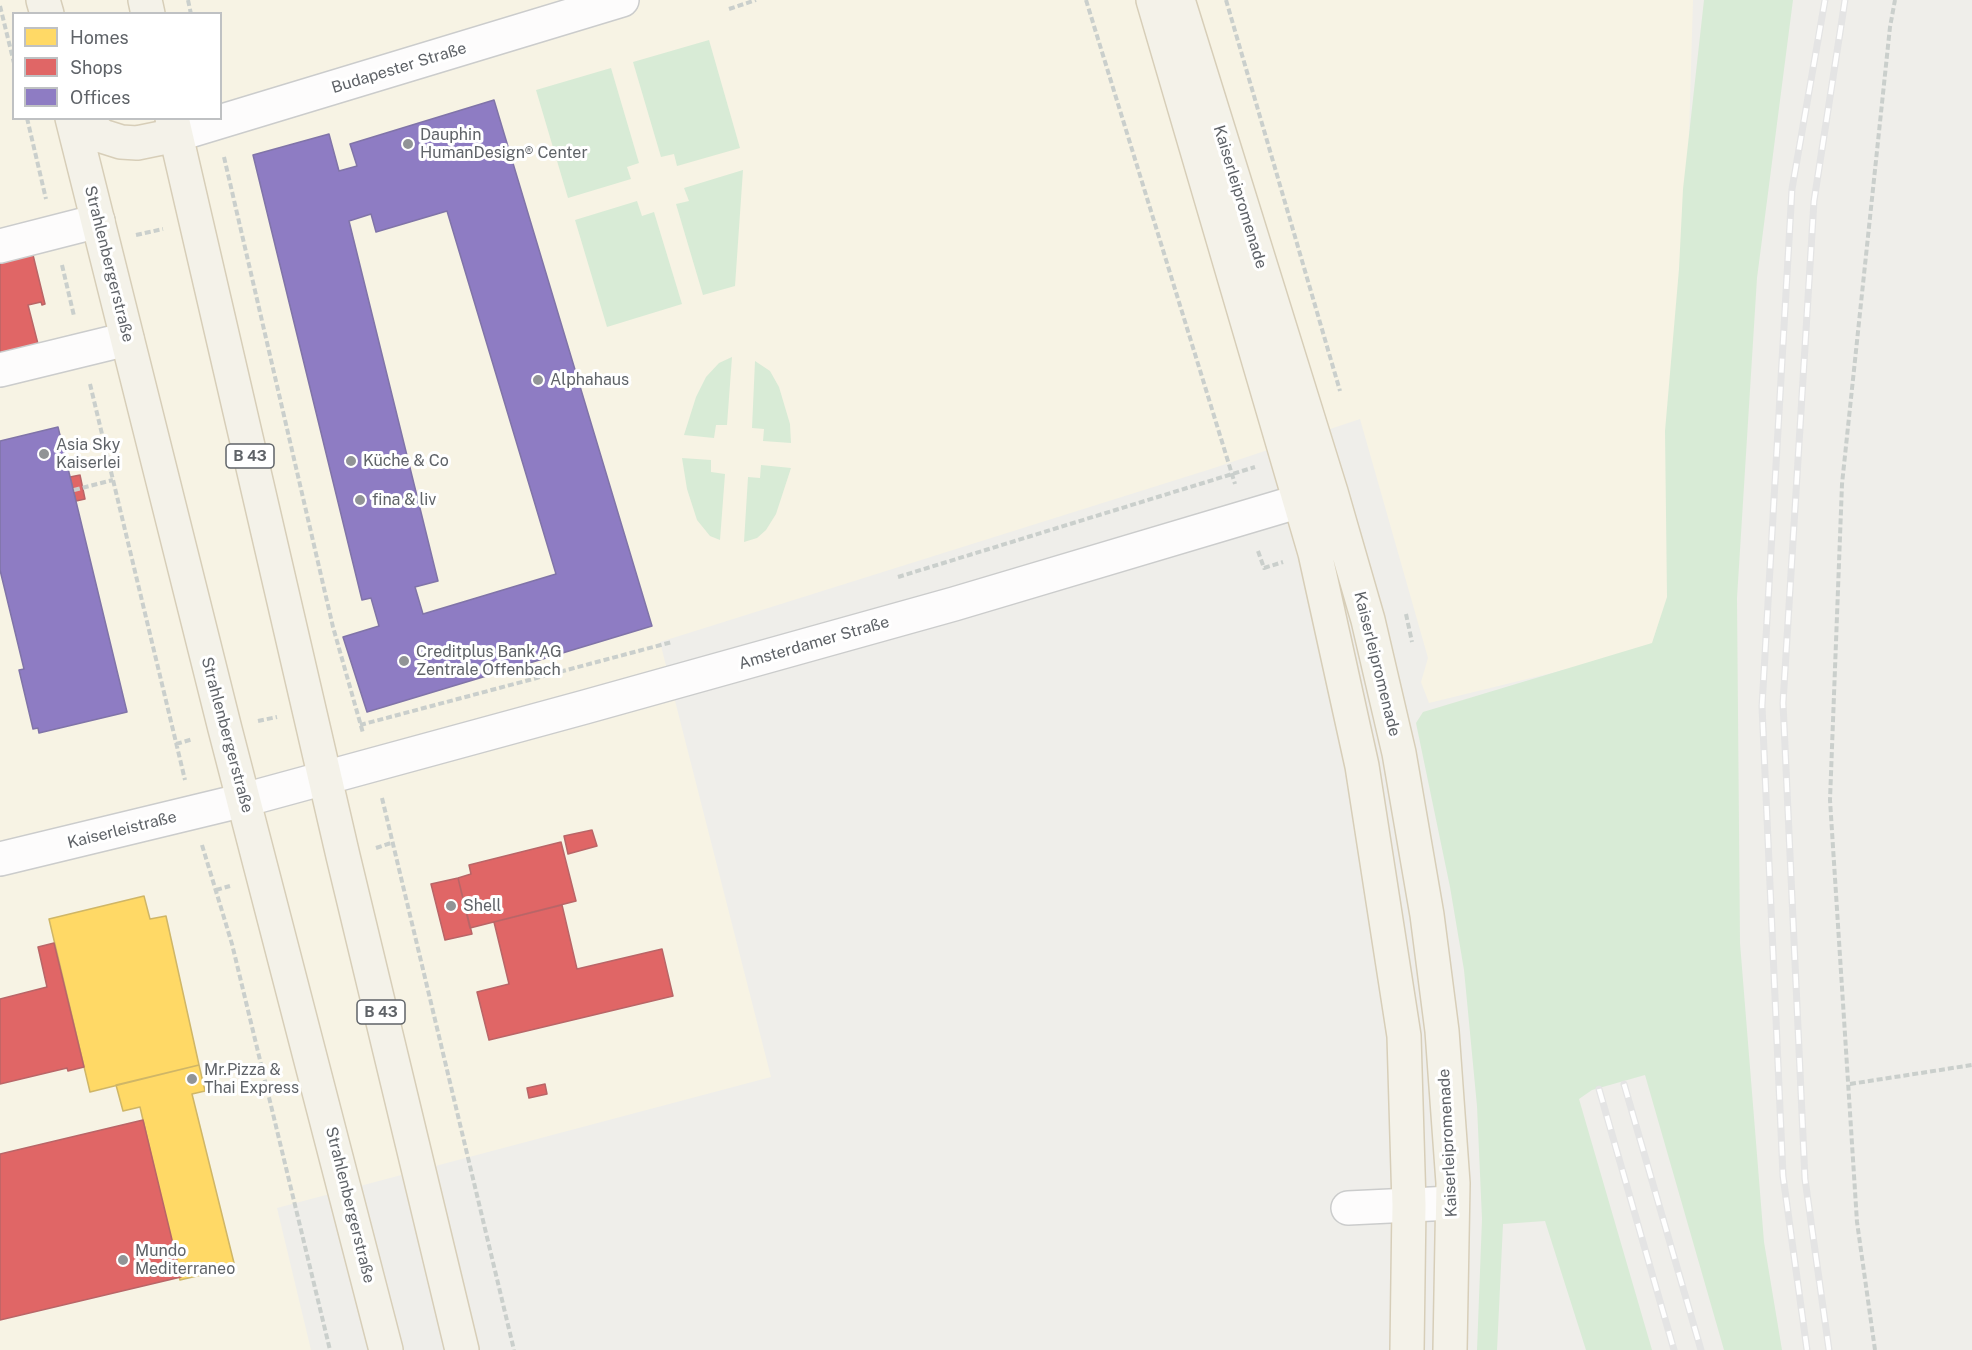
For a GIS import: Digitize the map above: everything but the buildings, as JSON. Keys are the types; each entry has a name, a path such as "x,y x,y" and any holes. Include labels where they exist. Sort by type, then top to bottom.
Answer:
{"main road":[{"name":"Kaiserleipromenade","path":"1154,0 1300,501 1334,629 1362,766 1387,915 1404,1036 1409,1205 1407,1350"},
{"name":"Kaiserleipromenade","path":"1178,0 1331,492 1368,620 1399,753 1425,904 1442,1031 1452,1203 1450,1350"},
{"name":"Strahlenbergerstraße","path":"72,120 225,729 386,1350"},
{"path":"82,120 102,136 121,142 137,143 174,127"},
{"name":"B 43","path":"174,127 325,778 462,1350"},
{"path":"1300,501 1331,492"}],"street":[{"name":"Budapester Straße","path":"174,127 216,124 622,0"},
{"path":"0,224 51,221 95,210"},
{"path":"0,246 51,221"},
{"path":"0,370 127,339"},
{"name":"Amsterdamer Straße","path":"325,778 954,604 1246,519 1300,501"},
{"name":"Kaiserleistraße","path":"0,859 193,813 325,778"},
{"path":"1348,1208 1452,1203"}],"path":[{"path":"729,9 756,0"},
{"path":"1086,0 1232,475 1264,568"},
{"path":"1226,0 1343,402"},
{"path":"1875,1350 1857,1222 1850,1084 1830,800 1842,484 1888,39 1895,0"},
{"path":"0,6 12,55"},
{"path":"27,120 176,744 193,813 232,944 330,1350"},
{"path":"216,124 352,697 374,765 514,1350"},
{"path":"131,237 173,226"},
{"path":"898,577 1287,457"},
{"path":"74,490 113,480"},
{"path":"360,725 672,642"},
{"path":"176,744 225,729 352,697"},
{"path":"344,856 391,843"},
{"path":"216,890 265,877"},
{"path":"1850,1084 1972,1065"}],"shaded area":[{"path":"0,0 1693,0 1674,643 1429,703 1421,682 1428,658 1360,419 1214,468 660,642 771,1077 277,1208 311,1350 0,1350"}],"green space":[{"path":"1704,0 1793,0 1757,278 1737,598 1740,943 1764,1242 1782,1350 1724,1350 1645,1075 1592,1090 1579,1099 1652,1350 1586,1350 1545,1221 1503,1224 1497,1350 1477,1350 1482,1219 1477,1106 1464,970 1450,887 1416,723 1423,712 1652,643 1667,597 1665,431 1679,269 1683,189"},
{"path":"709,40 740,148 677,166 674,154 661,157 633,62"},
{"path":"611,68 639,163 627,167 631,179 568,198 536,90"},
{"path":"743,170 735,286 703,295 676,204 689,201 684,188"},
{"path":"637,201 642,216 654,212 682,304 607,327 575,220"},
{"path":"732,357 727,425 716,425 714,438 684,435 696,397 706,377 719,363"},
{"path":"755,361 770,371 779,387 790,424 791,443 763,441 764,429 752,428"},
{"path":"682,458 711,460 711,472 725,474 720,540 710,536 697,520 687,489"},
{"path":"761,465 791,468 776,514 766,530 757,538 744,542 748,477 760,478"}],"railway":[{"path":"1807,1350 1783,1176 1762,706 1792,189 1825,0"},
{"path":"1829,1350 1805,1179 1783,703 1814,201 1845,0"},
{"path":"1624,1084 1701,1350"},
{"path":"1599,1089 1674,1350"}],"place":[{"name":"Dauphin HumanDesign® Center","path":"408,144"},
{"name":"Alphahaus","path":"538,380"},
{"name":"Asia Sky Kaiserlei","path":"44,454"},
{"name":"Küche & Co","path":"351,461"},
{"name":"fina & liv","path":"360,500"},
{"name":"Creditplus Bank AG Zentrale Offenbach","path":"404,661"},
{"name":"Shell","path":"451,906"},
{"name":"Mr.Pizza & Thai Express","path":"192,1079"},
{"name":"Mundo Mediterraneo","path":"123,1260"}]}
